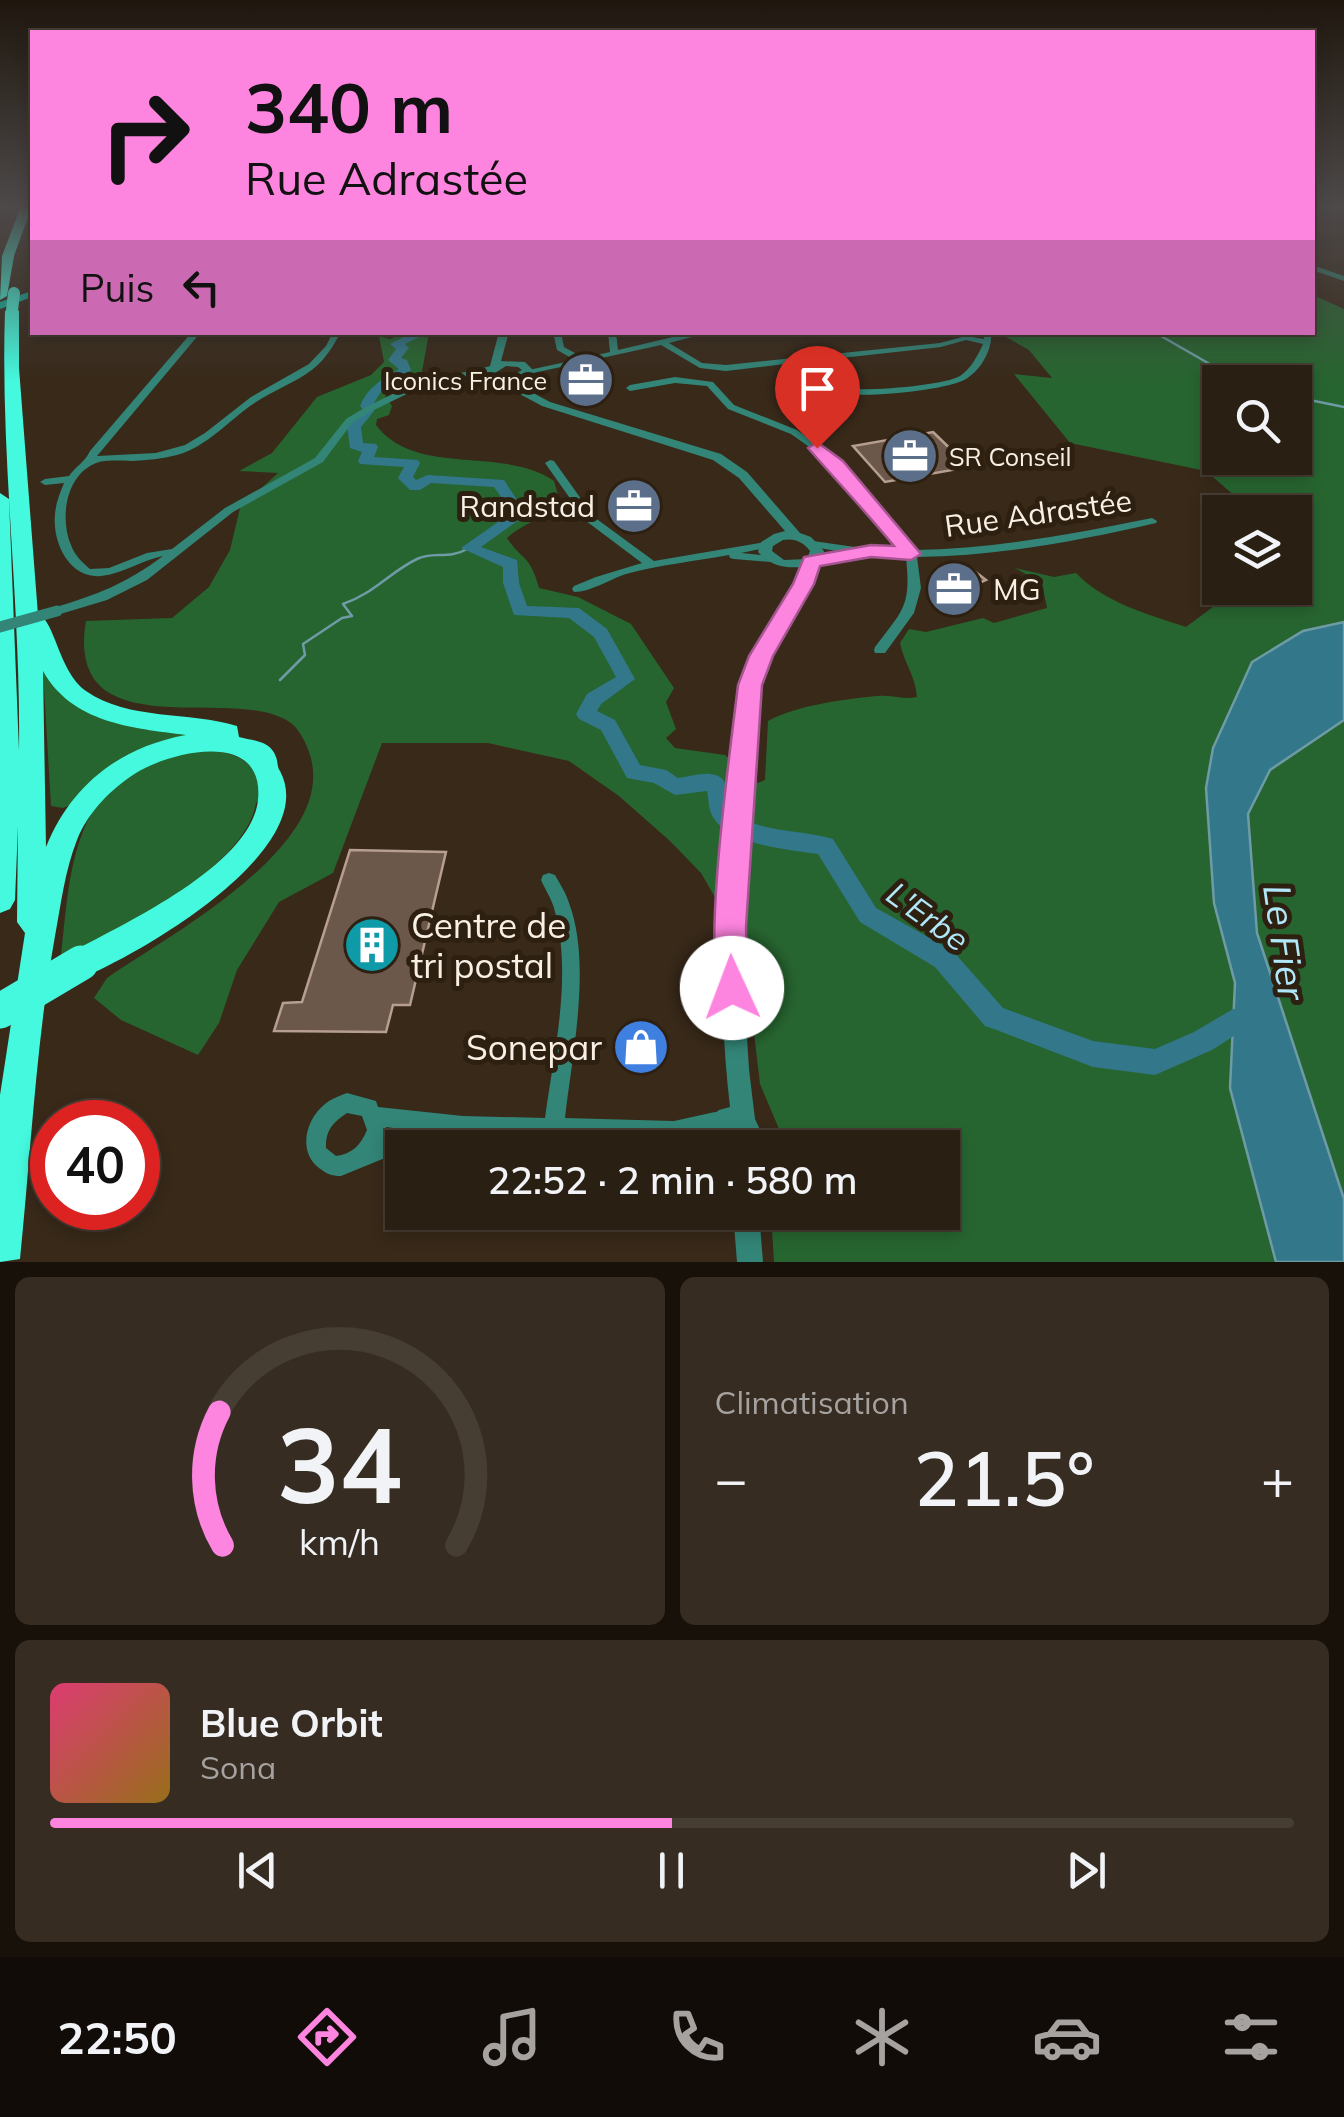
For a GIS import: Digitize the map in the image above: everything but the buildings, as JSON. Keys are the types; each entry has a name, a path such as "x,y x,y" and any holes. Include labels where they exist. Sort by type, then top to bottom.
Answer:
{"highway":[{"path":"0,1258 32,971 32,687 6,308 8,265"},
{"path":"7,294 16,265"},
{"path":"0,498 0,900"},
{"path":"0,1011 198,891 251,847 276,803 274,774 251,744 234,736 112,712 81,700 58,678 50,663 28,590"},
{"path":"32,971 64,837 81,808 102,785 134,762 182,745 226,744 264,759"}],"main road":[{"path":"6,308 30,295"}],"street":[{"path":"1315,268 1344,278"},
{"path":"92,460 93,452 194,335"},
{"path":"128,586 126,576 83,570 71,557 59,509 68,480 92,460 158,457 193,446 254,399 303,375 335,335"},
{"path":"503,335 510,358 523,369 528,386 558,407"},
{"path":"495,373 503,335"},
{"path":"558,335 560,348 579,360"},
{"path":"612,335 613,350 617,353"},
{"path":"0,627 128,586 259,491 319,460 356,416 406,390 617,353 694,335"},
{"path":"662,342 695,363 711,368 808,361 941,345 966,338 990,342 960,380 882,390 831,390 808,361"},
{"path":"495,373 533,399 717,457 743,475 796,536 813,544 817,551 804,584 761,656 750,685 730,927 738,1086 734,1128 694,1130"},
{"path":"630,388 675,380 704,382 715,387 731,407 794,432 837,465 911,554 915,588 908,613 880,650"},
{"path":"550,464 590,519 652,565"},
{"path":"45,482 68,480"},
{"path":"763,501 772,552 792,578 794,600"},
{"name":"Rue Adrastée","path":"813,544 911,554 988,551 1152,522"},
{"path":"772,552 796,536"},
{"name":"Rue Adrastée","path":"810,562 871,551"},
{"path":"109,573 159,552 172,552"},
{"path":"578,589 601,578 652,565 717,555 772,552 810,562"},
{"path":"109,573 117,581 114,592"},
{"path":"549,880 566,914 569,966 554,1126"},
{"path":"462,1126 394,1143 344,1166 326,1163 316,1150 318,1128 327,1115 347,1103 364,1104 375,1116 462,1126 650,1130"},
{"path":"362,1156 375,1138 375,1116"},
{"path":"747,1230 750,1262"}],"green space":[{"path":"1315,296 1344,309 1344,622 1303,631 1252,662 1206,788 1214,903 1235,983 1230,1088 1276,1262 774,1262 772,1230 960,1230 960,1130 779,1130 760,1084 744,947 701,873 619,796 569,761 488,743 382,743 333,873 279,902 237,970 219,1023 198,1055 121,1020 94,998 107,978 242,885 299,822 312,789 310,755 291,723 253,710 131,702 102,688 86,662 86,621 172,618 209,587 230,550 240,508 278,473 239,471 272,453 317,397 371,375 384,362 379,336 390,339 399,335 429,335 421,377 385,396 392,406 389,415 377,419 376,425 393,441 413,451 510,465 533,470 554,481 560,502 507,538 529,563 539,588 578,597 631,624 674,688 666,702 676,729 666,738 675,748 725,755 758,783 765,780 768,721 836,701 917,697 900,643 909,629 926,632 983,618 994,623 1047,608 1042,583 1015,568 1054,577 1076,573 1113,600 1186,627 1216,605 1312,605 1312,495 1234,495 1211,475 1312,475 1312,365 1202,365 1202,470 1070,443 1014,374 1052,378 1029,350 1003,335 1315,335"},
{"path":"42,655 60,689 170,726 194,739 80,801 63,808 51,806"},
{"path":"1344,720 1344,1199 1257,933 1248,814 1270,770"},
{"path":"192,750 230,754 253,770 267,794 256,803 247,828 228,852 174,896 60,964 76,852 98,802 117,782 141,767"}],"water":[{"name":"Le Fier","path":"1344,622 1344,720 1270,770 1248,814 1257,933 1344,1199 1344,1262 1276,1262 1230,1088 1235,983 1214,903 1206,788 1213,748 1252,662 1303,631"}],"waterway":[{"name":"L'Erbe","path":"366,406 376,391 405,370 403,363 394,360 403,348 396,344 417,335"},
{"path":"1159,335 1211,365"},
{"path":"1312,400 1344,407"},
{"name":"L'Erbe","path":"368,411 354,426 357,448 371,447 365,461 413,463 405,478 415,487 428,479 499,483 511,503 522,512 469,548 511,564 511,583 520,611 573,612 601,633 626,679 594,699 586,714 608,725 634,772 659,776 675,787 711,782 719,790 721,811 729,822 769,837 825,846 868,915 944,959 994,1017 1093,1054 1155,1062 1203,1041 1233,1022 1253,1019"},
{"path":"280,680 305,655 303,644 342,618 352,616 343,604 417,559 469,548"}],"place":[{"name":"Iconics France","path":"586,380"},
{"name":"SR Conseil","path":"910,456"},
{"name":"Randstad","path":"634,506"},
{"name":"MG","path":"954,589"},
{"name":"Centre de tri postal","path":"372,945"},
{"name":"Sonepar","path":"641,1047"}],"route":[{"path":"732,988 730,927 745,736 750,685 761,656 804,584 811,561 871,551 911,554 837,465 817,448"}]}
